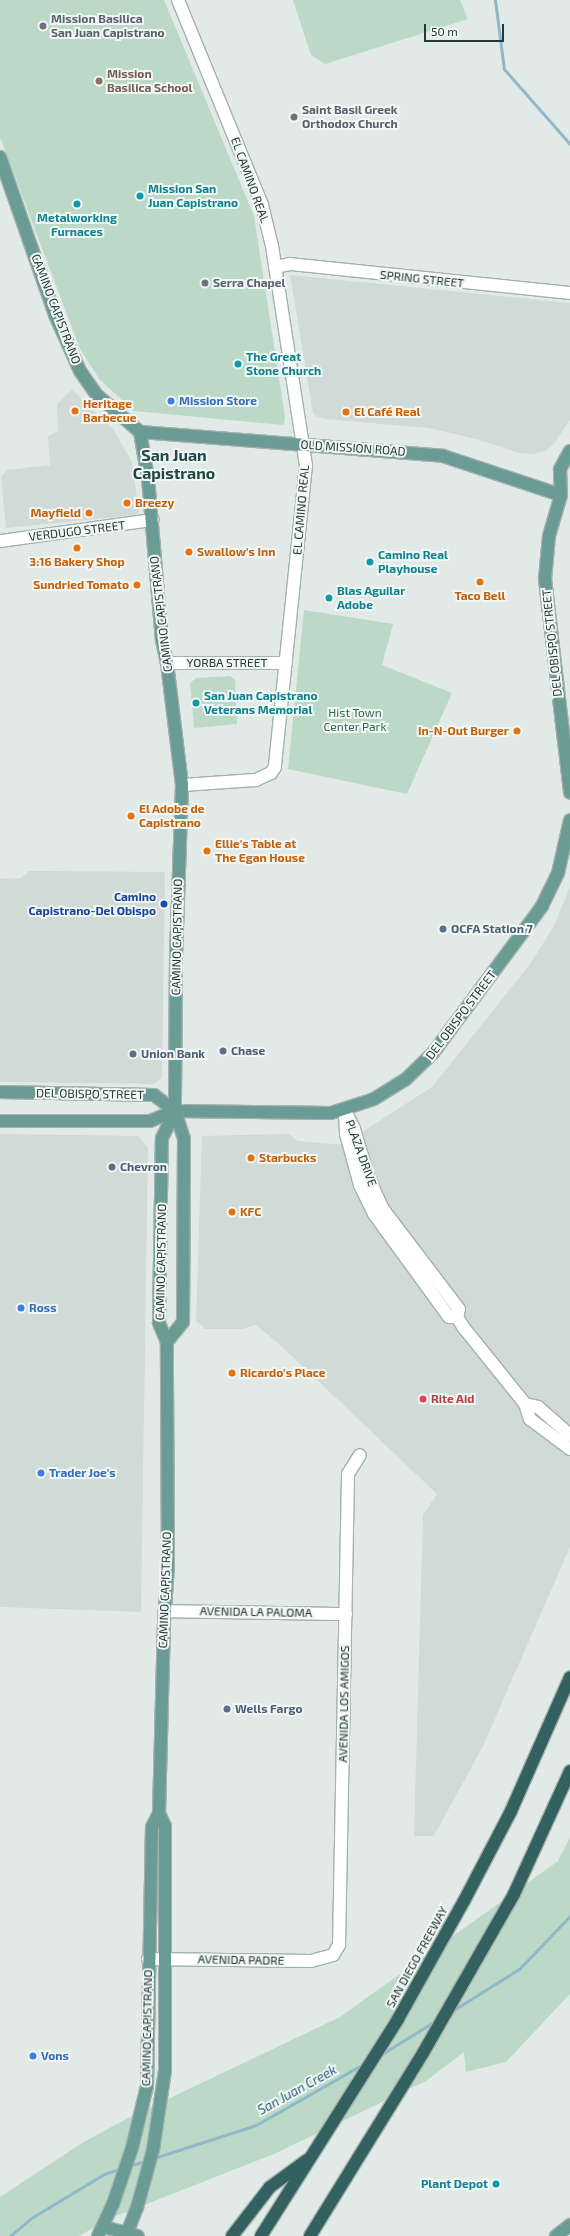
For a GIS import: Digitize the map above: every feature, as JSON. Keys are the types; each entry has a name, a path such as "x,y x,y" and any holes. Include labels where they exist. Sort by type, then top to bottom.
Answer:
{"highway":[{"name":"SAN DIEGO FREEWAY","path":"261,2236 398,2019 464,1901 511,1811 570,1676"},
{"path":"310,2236 376,2129 514,1894 570,1771"},
{"path":"236,2232 270,2186 314,2153"}],"main road":[{"name":"CAMINO CAPISTRANO","path":"0,157 55,314 80,371 98,395 140,432 152,520 162,640 168,663 182,786 176,958 175,1111 184,1138 183,1322 167,1342"},
{"name":"OLD MISSION ROAD","path":"140,432 443,456 565,492"},
{"name":"DEL OBISPO STREET","path":"570,451 560,469 565,492 549,536 545,579 570,793"},
{"name":"DEL OBISPO STREET","path":"0,1121 150,1121 175,1111 309,1114 345,1111 388,1091 416,1071 433,1053 542,906 562,861 570,820"},
{"name":"DEL OBISPO STREET","path":"0,1092 154,1095 175,1111"},
{"name":"CAMINO CAPISTRANO","path":"103,2228 132,2148 145,2097 152,1827 159,1814 166,1611 167,1342 158,1323 162,1138 175,1111"},
{"name":"CAMINO CAPISTRANO","path":"130,2235 153,2150 164,2089 166,1959 165,1826 159,1814"},
{"path":"556,2236 570,2225"},
{"path":"103,2228 130,2235"}],"street":[{"name":"EL CAMINO REAL","path":"178,0 262,205 275,267 306,468 286,663 278,760 271,773 256,780 182,786"},
{"name":"SPRING STREET","path":"275,267 290,264 570,293"},
{"name":"VERDUGO STREET","path":"1,541 152,520"},
{"name":"YORBA STREET","path":"168,663 286,663"},
{"name":"PLAZA DRIVE","path":"345,1111 348,1141 360,1185 374,1214 449,1317 457,1317 525,1404 530,1419 570,1449"},
{"name":"PLAZA DRIVE","path":"525,1404 538,1408 570,1435"},
{"name":"AVENIDA LOS AMIGOS","path":"333,1955 339,1940 348,1474 360,1455"},
{"name":"AVENIDA LA PALOMA","path":"166,1611 346,1614"},
{"name":"AVENIDA PADRE","path":"148,1959 311,1961 333,1955"}],"shaded area":[{"path":"290,275 570,303 570,420 553,445 545,451 533,454 519,453 476,439 429,428 325,419 316,416 313,413"},
{"path":"72,390 113,429 132,462 139,512 135,515 6,528 1,477 7,470 50,465 48,436 58,431 57,404"},
{"path":"29,871 165,872 162,1078 154,1084 0,1082 0,879 21,878"},
{"path":"570,887 570,1547 483,1746 434,1836 414,1836 423,1515 437,1494 278,1343 256,1325 242,1329 205,1329 196,1321 202,1136 289,1134 298,1141 342,1145 432,1087 530,964 554,926"},
{"path":"0,1134 138,1136 148,1148 141,1612 0,1607"}],"green space":[{"name":"Mission San Juan Capistrano","path":"0,0 164,0 254,216 285,417 284,425 134,411 100,380 80,349 0,137"},
{"path":"293,0 460,0 468,19 325,64 311,55"},
{"name":"Hist Town Center Park","path":"304,610 393,624 382,665 452,693 407,794 288,769"},
{"path":"230,676 235,680 237,724 194,728 190,683 196,678"},
{"path":"570,1837 570,1994 506,2062 466,2072 464,2052 426,2081 274,2154 111,2218 79,2236 0,2236 0,2197 82,2143 128,2118 340,2017 558,1861"}],"waterway":[{"path":"495,0 504,69 570,144"},
{"name":"San Juan Creek","path":"452,2011 519,1969 570,1916"},
{"name":"San Juan Creek","path":"380,2055 437,2020"},
{"name":"San Juan Creek","path":"154,2158 256,2125 365,2063"},
{"name":"San Juan Creek","path":"129,2166 147,2160"},
{"name":"San Juan Creek","path":"10,2236 33,2217 104,2174 122,2168"}],"place":[{"name":"Mission Basilica San Juan Capistrano","path":"43,26"},
{"name":"Mission Basilica School","path":"99,81"},
{"name":"Saint Basil Greek Orthodox Church","path":"294,117"},
{"name":"Mission San Juan Capistrano","path":"140,196"},
{"name":"Metalworking Furnaces","path":"77,204"},
{"name":"Serra Chapel","path":"205,283"},
{"name":"The Great Stone Church","path":"238,364"},
{"name":"Mission Store","path":"171,401"},
{"name":"Heritage Barbecue","path":"75,411"},
{"name":"El Café Real","path":"346,412"},
{"name":"Breezy","path":"127,503"},
{"name":"Mayfield","path":"89,513"},
{"name":"3:16 Bakery Shop","path":"77,548"},
{"name":"Swallow's Inn","path":"189,552"},
{"name":"Camino Real Playhouse","path":"370,562"},
{"name":"Taco Bell","path":"480,582"},
{"name":"Sundried Tomato","path":"137,585"},
{"name":"Blas Aguilar Adobe","path":"329,598"},
{"name":"San Juan Capistrano Veterans Memorial","path":"196,703"},
{"name":"In-N-Out Burger","path":"517,731"},
{"name":"El Adobe de Capistrano","path":"131,816"},
{"name":"Ellie's Table at The Egan House","path":"207,851"},
{"name":"Camino Capistrano-Del Obispo","path":"164,904"},
{"name":"OCFA Station 7","path":"443,929"},
{"name":"Chase","path":"223,1051"},
{"name":"Union Bank","path":"133,1054"},
{"name":"Starbucks","path":"251,1158"},
{"name":"Chevron","path":"112,1167"},
{"name":"KFC","path":"232,1212"},
{"name":"Ross","path":"21,1308"},
{"name":"Ricardo's Place","path":"232,1373"},
{"name":"Rite Aid","path":"423,1399"},
{"name":"Trader Joe's","path":"41,1473"},
{"name":"Wells Fargo","path":"227,1709"},
{"name":"Vons","path":"33,2056"},
{"name":"Plant Depot","path":"496,2184"}],"district":[{"name":"San Juan Capistrano","path":"174,464"}]}
